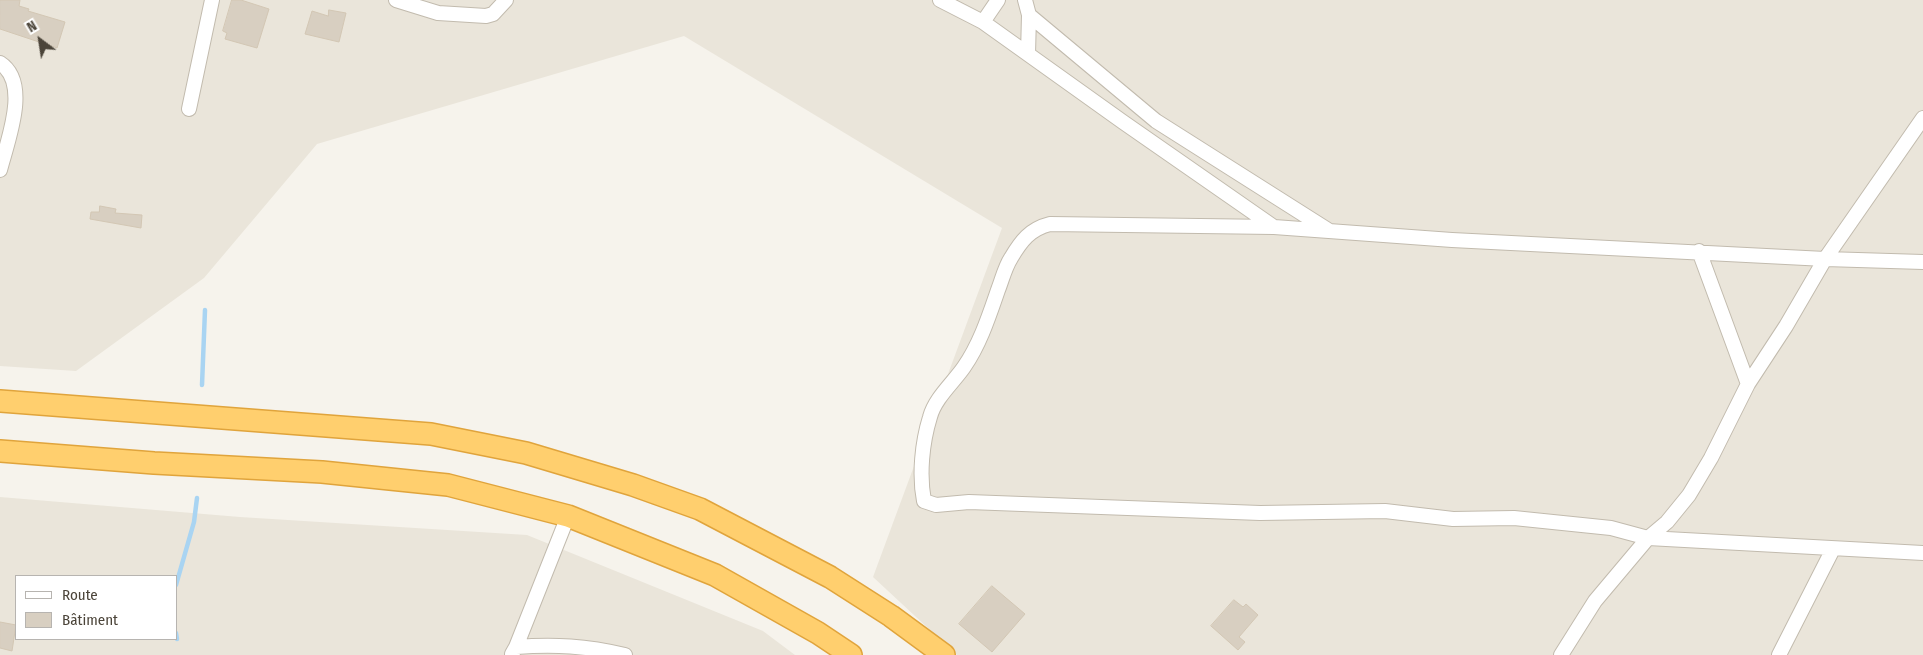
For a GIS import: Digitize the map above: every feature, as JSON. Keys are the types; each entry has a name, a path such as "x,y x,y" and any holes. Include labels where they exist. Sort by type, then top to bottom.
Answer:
{"highway":[{"path":"0,401 431,434 526,453 633,485 700,509 830,577 891,616 944,655"},
{"path":"0,451 154,463 322,472 448,484 568,516 714,576 818,633 852,655"}],"street":[{"path":"189,109 212,0"},
{"path":"396,0 438,13 486,16 493,14 506,0"},
{"path":"940,0 983,22 1274,227"},
{"path":"983,22 998,0"},
{"path":"1026,0 1029,15 1028,54"},
{"path":"1029,15 1083,62 1180,138 1329,231"},
{"path":"0,63 9,72 17,102 0,170"},
{"path":"1561,655 1595,601 1648,538 1667,522 1689,495 1711,458 1748,384 1786,326 1825,259 1923,118"},
{"path":"1161,149 1180,138"},
{"path":"1923,262 1825,259 1699,251 1452,240 1274,227 1050,224 1036,228 1026,236 1009,260 986,325 965,365 942,394 930,416 924,444 921,485 924,501 936,506 969,502 1260,513 1385,511 1453,519 1514,518 1611,528 1648,538 1923,554"},
{"path":"1699,251 1748,384"},
{"path":"514,651 568,516"},
{"path":"1779,655 1833,549"},
{"path":"514,651 555,644 596,648 625,655"}],"shaded area":[{"path":"0,0 1923,0 1923,655 957,655 873,577 1002,228 684,36 317,144 204,278 76,371 0,366"},
{"path":"0,497 240,517 527,535 763,631 795,655 0,655"}],"building":[{"path":"0,0 20,0 19,6 29,9 28,11 65,22 57,48 0,29"},
{"path":"232,0 241,0 269,9 257,48 225,39 227,33 223,31"},
{"path":"329,10 346,13 339,42 305,34 312,11 328,16"},
{"path":"100,206 116,209 115,213 142,215 141,228 90,219 91,212 99,212"},
{"path":"992,586 1025,614 992,652 959,624"},
{"path":"1234,600 1243,607 1246,604 1258,615 1239,637 1245,642 1238,650 1211,626"},
{"path":"0,622 15,625 12,651 0,648"}],"waterway":[{"path":"202,385 205,310"},
{"path":"178,578 194,522 197,498"}]}
